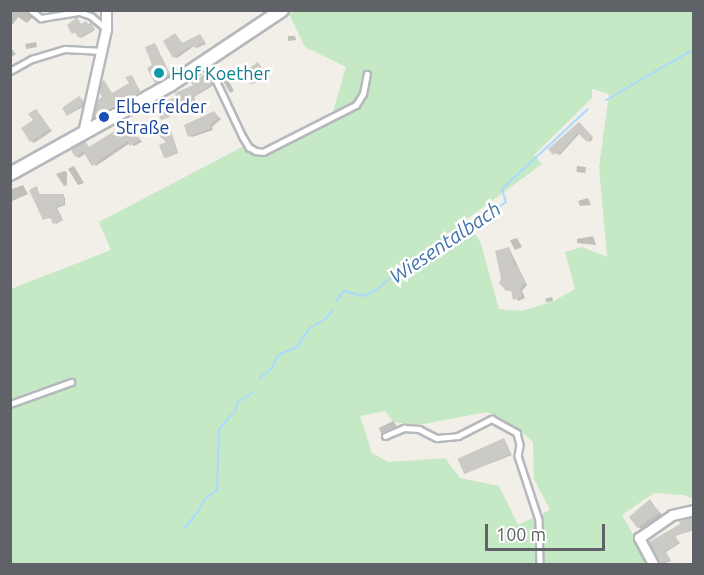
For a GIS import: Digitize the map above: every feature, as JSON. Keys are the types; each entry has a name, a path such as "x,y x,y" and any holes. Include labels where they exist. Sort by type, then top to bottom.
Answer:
{"main road":[{"path":"10,174 207,61 282,10"}],"street":[{"path":"83,133 102,51 106,29 106,10"},
{"path":"653,564 639,538 672,515 693,510"}],"lane":[{"path":"31,10 41,18 80,12 91,16 106,29"},
{"path":"10,71 32,60 65,49 102,51"},
{"path":"207,61 249,147 263,152 356,105 363,94 367,74"},
{"path":"10,404 71,382"},
{"path":"385,436 404,428 419,429 437,438 458,436 492,419 517,433 518,456 539,520 540,564"}],"green space":[{"path":"294,11 693,11 693,499 684,495 654,493 622,515 650,564 12,564 11,409 40,397 37,389 11,400 11,289 111,250 99,222 250,143 263,150 332,115 346,67 305,47 289,14","holes":["592,89 609,94 599,167 607,257 582,247 565,252 575,289 554,301 522,311 499,309 481,244 467,219 542,164 534,155 592,98","385,411 393,422 418,425 487,412 518,428 533,442 534,479 550,510 518,525 499,486 460,478 445,458 388,462 372,453 360,416"]}],"building":[{"path":"77,17 81,24 86,21 88,24 91,23 95,29 78,38 75,32 72,34 67,25"},
{"path":"175,33 182,43 200,34 205,42 194,48 193,45 173,58 163,41"},
{"path":"155,43 170,75 155,84 147,68 152,65 145,47"},
{"path":"258,62 267,75 250,84 242,73"},
{"path":"207,73 213,84 193,96 196,104 169,114 170,117 161,120 155,105 176,97 175,93 193,85 191,82"},
{"path":"132,75 139,90 94,117 97,100 102,97 99,92 101,82 104,80 112,93 129,83 125,77"},
{"path":"79,96 83,100 82,106 67,116 62,108"},
{"path":"36,109 50,129 30,142 21,128 33,120 28,114"},
{"path":"214,111 219,117 210,125 211,128 188,137 184,125"},
{"path":"129,122 140,140 130,146 127,141 92,166 83,152 75,157 71,150 85,141 89,147"},
{"path":"579,122 593,137 587,142 578,133 558,155 555,153 553,155 548,149"},
{"path":"158,124 168,133 171,131 177,153 164,158 159,145 166,142 153,130"},
{"path":"37,186 39,194 64,194 64,204 56,207 62,220 53,224 50,217 43,220 29,190"},
{"path":"509,247 514,266 517,265 525,283 520,289 522,297 513,300 511,290 506,291 499,283 501,278 495,251"},
{"path":"504,438 511,454 464,474 457,459"},
{"path":"650,499 659,513 637,528 629,517"},
{"path":"693,517 693,529 675,536 679,542 665,551 670,559 661,564 649,542 680,524 679,521"}],"waterway":[{"name":"Wiesentalbach","path":"606,100 694,49"},
{"name":"Wiesentalbach","path":"494,211 506,202 502,189 588,109"},
{"name":"Wiesentalbach","path":"336,301 344,291 363,296 376,290 418,256 455,231 484,217"},
{"name":"Wiesentalbach","path":"260,378 272,368 278,355 297,347 310,328 327,318 332,311"},
{"name":"Wiesentalbach","path":"184,528 199,511 204,500 217,490 219,429 235,411 238,402 252,393"}],"place":[{"name":"Hof Koether","path":"159,73"},
{"name":"Elberfelder Straße","path":"104,117"}]}
